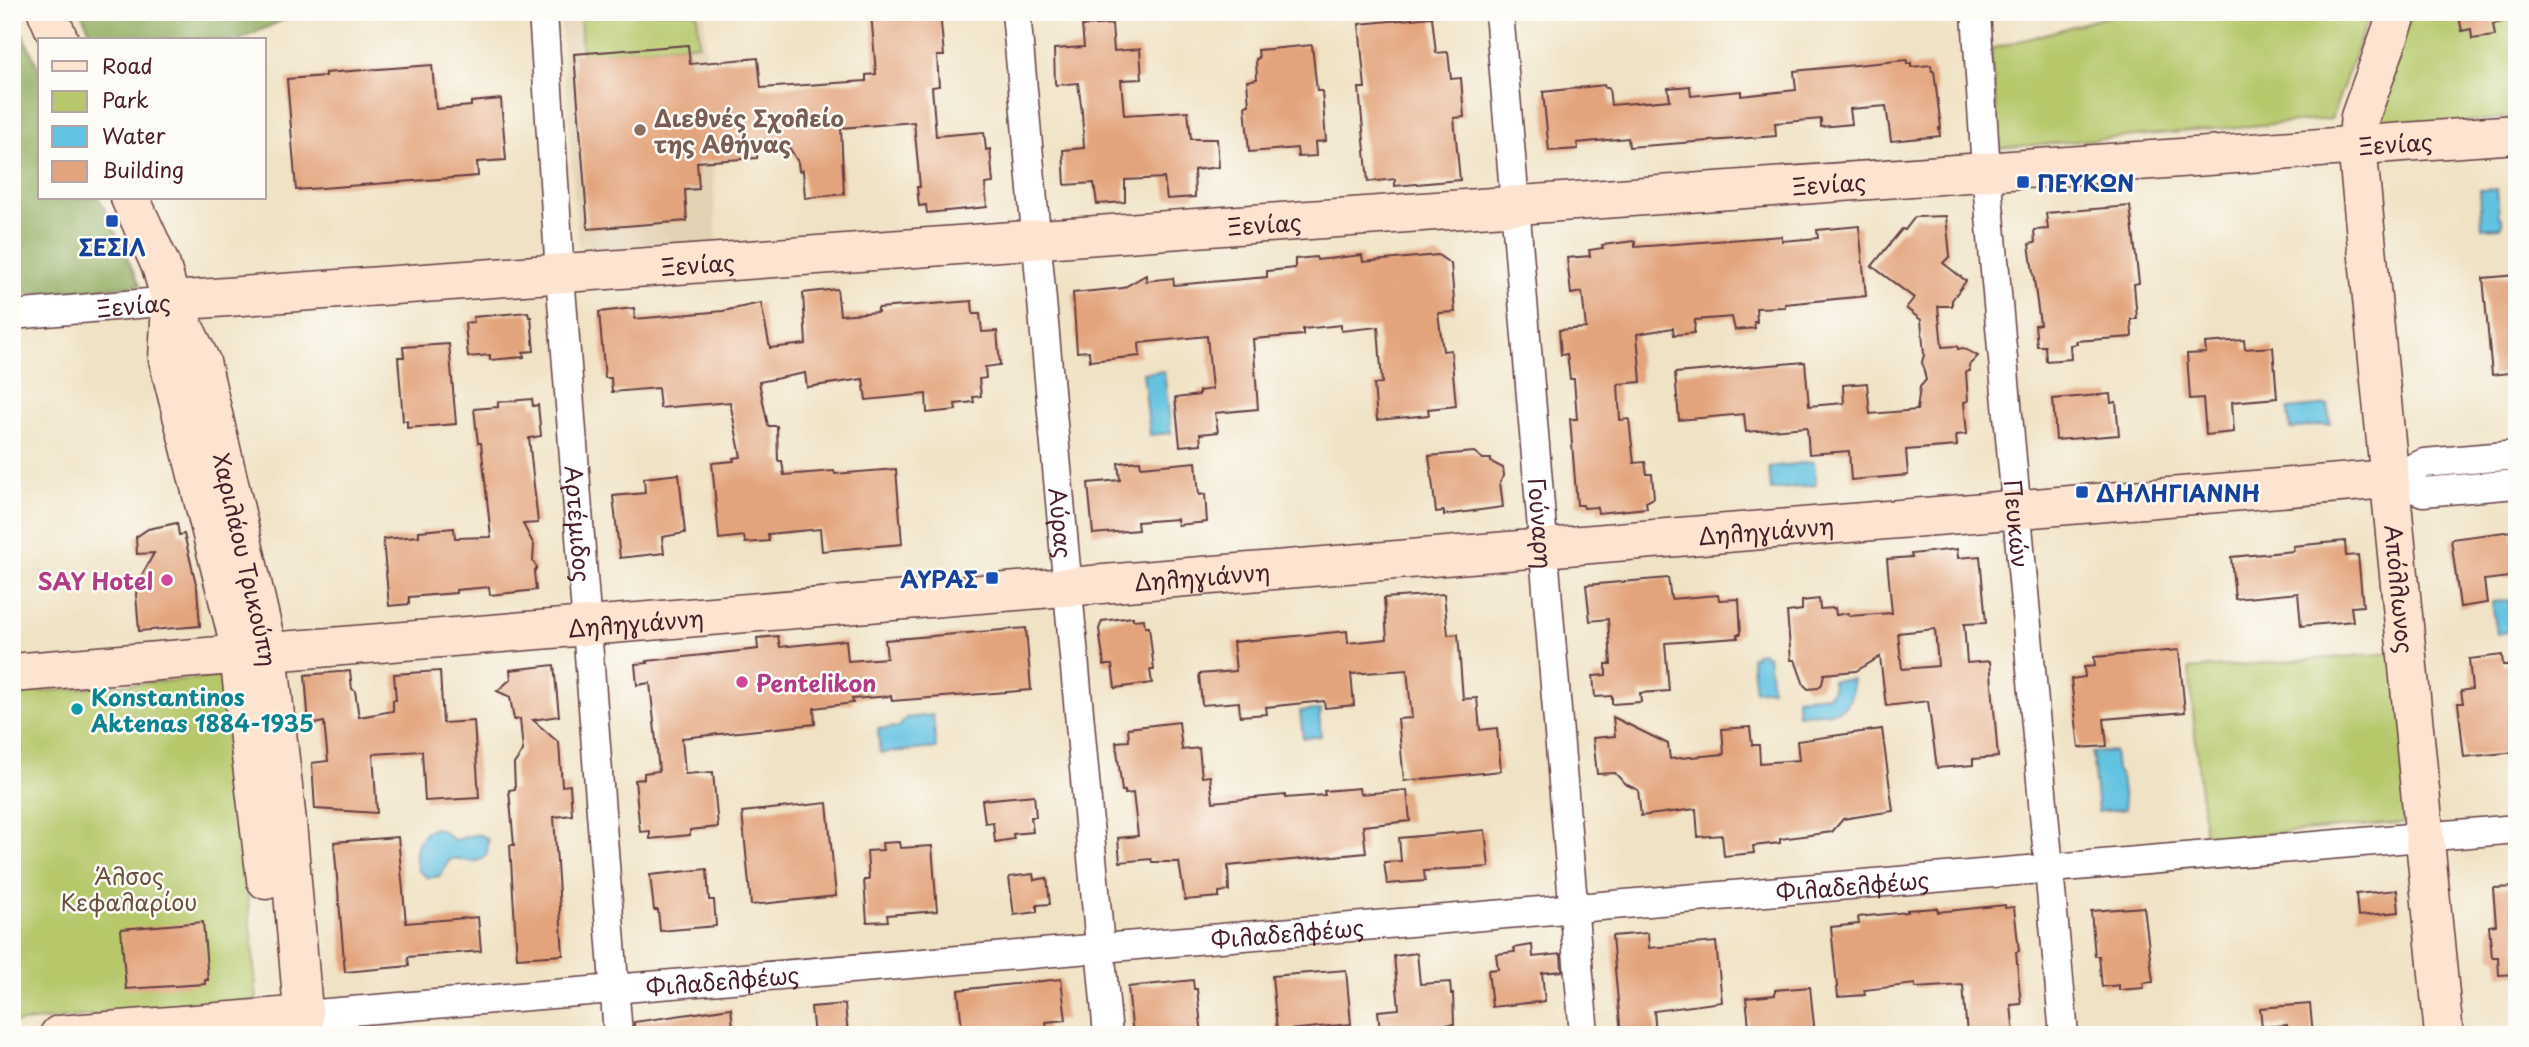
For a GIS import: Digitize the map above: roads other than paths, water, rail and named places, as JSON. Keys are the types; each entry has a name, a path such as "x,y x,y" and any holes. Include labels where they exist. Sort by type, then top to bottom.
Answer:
{"street":[{"path":"47,12 58,38"},
{"name":"Αρτέμιδος","path":"543,12 559,274 618,1035"},
{"name":"Αύρας","path":"1016,12 1108,1035"},
{"name":"Γούναρη","path":"1499,12 1584,1035"},
{"name":"Πευκών","path":"1976,12 1986,171 2015,509 2064,1035"},
{"name":"Απόλλωνος","path":"2398,12 2360,117 2357,145 2444,1035"},
{"name":"Ξενίας","path":"12,315 171,301 2517,134"},
{"name":"Χαριλάου Τρικούπη","path":"131,200 160,265 171,301 168,359 233,618 254,653 287,821 291,1025"},
{"name":"Δηληγιάννη","path":"12,673 2389,479 2424,463 2517,455"},
{"name":"Δηληγιάννη","path":"2389,479 2423,492 2517,484"},
{"name":"Φιλαδελφέως","path":"59,1035 291,1025 614,988 2517,829"}],"water":[{"path":"2497,189 2502,224 2500,227 2482,228 2480,190"},
{"path":"1164,371 1171,433 1150,435 1143,373"},
{"path":"2328,405 2330,424 2290,429 2288,409"},
{"path":"1814,462 1816,485 1771,490 1769,467"},
{"path":"2509,600 2513,631 2497,634 2492,602"},
{"path":"1763,652 1764,656 1768,655 1772,689 1755,691 1751,657 1756,656 1755,653"},
{"path":"1852,679 1852,692 1845,707 1829,712 1798,714 1797,698 1829,695 1833,689 1832,681"},
{"path":"1321,710 1321,736 1303,738 1300,711"},
{"path":"933,715 936,748 880,753 878,729 899,727 906,718"},
{"path":"2114,751 2125,809 2098,812 2092,753"},
{"path":"435,828 454,840 480,835 488,840 487,853 483,859 473,862 454,858 448,862 440,876 428,878 418,870 416,851 420,839"}],"place":[{"name":"Διεθνές Σχολείο της Αθήνας","path":"640,130"},
{"name":"ΠΕΥΚΩΝ","path":"2023,182"},
{"name":"ΣΕΣΙΛ","path":"112,221"},
{"name":"ΔΗΛΗΓΙΑΝΝΗ","path":"2082,492"},
{"name":"ΑΥΡΑΣ","path":"992,578"},
{"name":"SAY Hotel","path":"167,580"},
{"name":"Pentelikon","path":"742,682"},
{"name":"Konstantinos Aktenas 1884-1935","path":"77,709"}],"park label":[{"name":"Άλσος Κεφαλαρίου","path":"129,888"}]}
